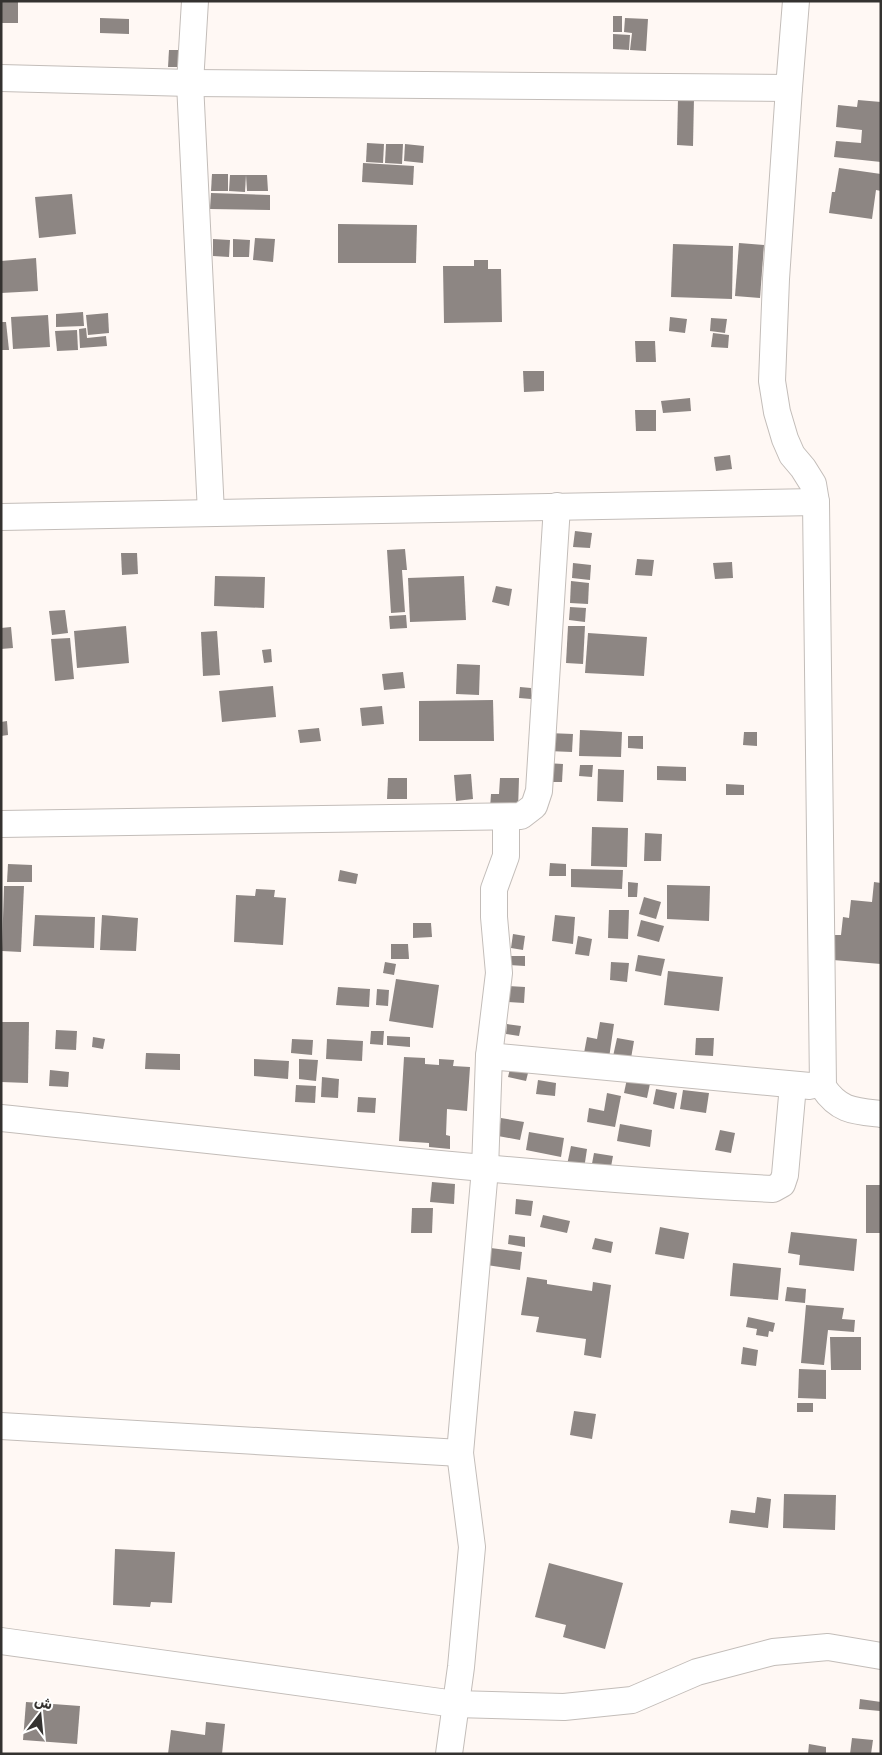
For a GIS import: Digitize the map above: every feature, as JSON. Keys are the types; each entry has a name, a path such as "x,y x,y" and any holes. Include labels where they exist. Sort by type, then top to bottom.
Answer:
{"street":[{"path":"195,1 190,83 211,513"},
{"path":"796,1 776,279 772,381 777,412 785,439 792,455 813,484 816,502 823,1087 832,1100 852,1110 881,1114"},
{"path":"1,78 190,83 789,88"},
{"path":"1,517 816,502"},
{"path":"1,824 521,816 534,806 539,791 557,506"},
{"path":"449,1754 472,1547 460,1452 485,1169 489,1056 499,973 494,917 494,889 506,856 506,817"},
{"path":"489,1056 823,1087"},
{"path":"1,1118 485,1169 655,1183 773,1189 782,1184 785,1175 794,1085"},
{"path":"1,1426 460,1452"},
{"path":"1,1641 455,1704 564,1707 632,1700 697,1672 772,1652 828,1647 881,1656"}],"building":[{"path":"1,2 18,2 18,23 1,23"},
{"path":"613,16 622,16 622,32 613,32"},
{"path":"100,18 129,19 129,34 100,33"},
{"path":"625,18 648,19 646,51 630,50 632,33 624,32"},
{"path":"613,34 630,35 629,50 613,49"},
{"path":"169,50 185,50 185,67 168,67"},
{"path":"678,98 694,98 693,146 677,145"},
{"path":"858,100 881,102 881,162 834,157 836,141 861,143 862,130 836,127 838,105 857,107"},
{"path":"367,143 384,144 383,163 366,162"},
{"path":"386,144 403,144 402,164 385,163"},
{"path":"405,144 424,146 423,163 404,161"},
{"path":"363,163 414,166 413,185 362,182"},
{"path":"839,168 881,174 881,191 876,190 872,219 829,213 832,192 835,192"},
{"path":"212,174 228,174 228,191 211,191"},
{"path":"230,175 246,175 245,192 229,191"},
{"path":"246,175 267,175 268,191 247,191"},
{"path":"211,193 270,195 270,210 210,209"},
{"path":"72,194 76,234 39,238 35,197"},
{"path":"338,224 417,225 416,263 338,263"},
{"path":"255,238 275,239 273,262 253,260"},
{"path":"213,239 230,240 229,257 213,256"},
{"path":"233,239 250,240 249,257 233,257"},
{"path":"739,243 764,245 760,298 735,296"},
{"path":"673,244 733,246 732,299 671,297"},
{"path":"36,258 38,291 1,293 1,261"},
{"path":"474,260 488,260 488,269 501,269 502,322 444,323 443,266 474,266"},
{"path":"83,312 84,326 56,327 56,314"},
{"path":"108,313 109,333 88,335 86,315"},
{"path":"48,315 50,347 13,349 11,317"},
{"path":"670,317 687,319 685,333 669,331"},
{"path":"711,318 727,319 725,333 710,331"},
{"path":"1,322 6,322 9,350 1,350"},
{"path":"86,328 87,338 106,336 107,346 80,348 79,329"},
{"path":"77,330 78,350 57,351 55,331"},
{"path":"713,333 729,335 728,348 711,347"},
{"path":"635,341 655,341 656,362 636,362"},
{"path":"523,371 544,371 544,391 524,392"},
{"path":"690,398 691,411 663,413 661,401"},
{"path":"635,410 656,410 656,431 636,431"},
{"path":"730,455 732,469 716,471 714,457"},
{"path":"575,531 592,533 590,548 573,547"},
{"path":"405,549 407,570 402,570 405,612 391,613 387,550"},
{"path":"121,553 137,553 138,574 122,575"},
{"path":"637,559 654,560 652,576 635,575"},
{"path":"732,562 733,578 715,579 713,563"},
{"path":"573,563 591,565 590,580 572,578"},
{"path":"215,576 265,577 264,608 214,606"},
{"path":"464,576 466,620 410,622 408,578"},
{"path":"571,581 589,583 588,604 570,603"},
{"path":"496,586 512,589 509,606 492,602"},
{"path":"570,607 586,608 585,622 569,620"},
{"path":"65,610 68,633 52,635 49,611"},
{"path":"406,615 407,628 390,629 389,616"},
{"path":"126,626 129,663 77,668 74,631"},
{"path":"568,626 585,626 583,664 566,663"},
{"path":"11,627 13,648 1,649 1,628"},
{"path":"217,631 220,675 203,676 201,632"},
{"path":"588,633 647,637 644,676 585,673"},
{"path":"70,638 74,679 55,681 51,639"},
{"path":"271,649 272,662 264,663 262,650"},
{"path":"457,664 480,665 479,695 456,694"},
{"path":"403,672 405,688 384,690 382,674"},
{"path":"273,686 276,717 222,722 219,691"},
{"path":"520,687 531,688 531,699 519,698"},
{"path":"493,700 494,741 419,741 419,701"},
{"path":"382,706 384,724 362,726 360,708"},
{"path":"7,721 8,735 1,736 1,722"},
{"path":"319,728 321,741 300,743 298,730"},
{"path":"580,730 622,732 621,757 579,756"},
{"path":"744,732 757,732 757,746 743,745"},
{"path":"548,733 573,734 572,752 548,751"},
{"path":"628,736 643,736 643,749 628,748"},
{"path":"546,763 563,764 562,782 545,782"},
{"path":"580,765 593,765 592,777 579,776"},
{"path":"657,766 686,767 686,781 657,780"},
{"path":"598,769 624,770 623,802 597,801"},
{"path":"471,774 473,799 456,801 454,775"},
{"path":"388,778 407,778 407,799 387,799"},
{"path":"500,778 519,778 518,810 490,808 491,794 499,794"},
{"path":"726,784 744,785 744,795 726,795"},
{"path":"592,827 628,828 627,867 591,866"},
{"path":"645,833 662,834 661,861 644,861"},
{"path":"550,863 566,864 566,876 549,876"},
{"path":"8,864 32,865 32,882 7,882"},
{"path":"571,869 623,870 622,889 571,887"},
{"path":"340,870 358,874 356,884 338,881"},
{"path":"628,882 638,883 637,897 628,897"},
{"path":"874,882 881,883 881,964 833,960 835,935 841,935 843,917 849,918 851,900 872,902"},
{"path":"667,885 710,886 709,921 667,919"},
{"path":"4,886 24,886 21,952 2,951"},
{"path":"256,889 275,890 274,897 286,898 283,945 234,942 236,895 255,896"},
{"path":"644,897 661,902 656,919 639,914"},
{"path":"609,910 629,910 628,939 608,938"},
{"path":"35,915 95,917 94,948 33,946"},
{"path":"102,915 138,918 136,951 100,950"},
{"path":"555,915 575,917 573,944 552,941"},
{"path":"641,920 664,926 659,942 637,936"},
{"path":"413,923 431,923 432,937 413,938"},
{"path":"513,934 525,936 523,950 511,948"},
{"path":"578,936 592,939 589,956 575,954"},
{"path":"391,944 408,944 409,959 391,959"},
{"path":"638,955 665,959 661,976 635,971"},
{"path":"509,956 525,956 525,966 509,965"},
{"path":"385,962 396,964 394,975 383,973"},
{"path":"611,962 629,963 627,982 610,980"},
{"path":"668,971 723,977 719,1011 664,1005"},
{"path":"396,979 439,985 433,1028 389,1021"},
{"path":"508,986 525,987 524,1003 508,1002"},
{"path":"338,987 370,989 369,1007 336,1005"},
{"path":"377,989 389,990 388,1006 376,1005"},
{"path":"1,1022 29,1022 28,1083 1,1082"},
{"path":"600,1022 614,1024 609,1058 584,1053 587,1037 597,1039"},
{"path":"507,1024 521,1026 519,1036 506,1034"},
{"path":"56,1030 77,1031 76,1050 55,1049"},
{"path":"371,1031 384,1031 383,1045 370,1044"},
{"path":"387,1036 410,1037 410,1047 387,1045"},
{"path":"93,1037 105,1039 103,1049 92,1047"},
{"path":"617,1038 634,1041 630,1064 612,1061"},
{"path":"696,1038 714,1038 713,1056 695,1055"},
{"path":"292,1039 313,1040 312,1055 291,1053"},
{"path":"327,1039 363,1041 362,1061 326,1059"},
{"path":"146,1053 180,1054 180,1070 145,1069"},
{"path":"404,1057 425,1058 425,1064 439,1065 439,1059 454,1060 453,1066 470,1067 467,1111 447,1109 446,1135 450,1136 450,1149 429,1147 429,1143 399,1141"},
{"path":"254,1059 289,1061 288,1079 254,1076"},
{"path":"299,1059 318,1060 316,1081 299,1079"},
{"path":"512,1061 530,1065 526,1081 508,1077"},
{"path":"50,1070 69,1072 68,1087 49,1086"},
{"path":"628,1074 651,1079 647,1098 624,1093"},
{"path":"322,1077 339,1079 338,1098 321,1097"},
{"path":"538,1080 556,1083 555,1096 536,1094"},
{"path":"296,1085 316,1086 315,1103 295,1102"},
{"path":"656,1089 677,1093 674,1109 653,1104"},
{"path":"683,1090 709,1093 706,1113 680,1109"},
{"path":"607,1093 621,1096 615,1127 587,1122 589,1108 604,1111"},
{"path":"358,1097 376,1098 375,1113 357,1112"},
{"path":"501,1118 524,1122 520,1140 498,1136"},
{"path":"620,1124 652,1130 650,1147 617,1141"},
{"path":"720,1130 735,1133 731,1153 715,1150"},
{"path":"529,1132 564,1138 561,1157 526,1150"},
{"path":"571,1146 587,1149 584,1169 567,1165"},
{"path":"594,1153 613,1156 610,1172 591,1169"},
{"path":"432,1182 455,1184 454,1204 430,1202"},
{"path":"866,1185 881,1185 881,1233 866,1233"},
{"path":"516,1199 533,1201 531,1216 515,1214"},
{"path":"412,1208 433,1208 432,1233 411,1233"},
{"path":"543,1215 570,1221 567,1233 540,1227"},
{"path":"660,1227 689,1233 684,1259 655,1254"},
{"path":"791,1232 857,1239 854,1271 799,1265 800,1255 788,1253"},
{"path":"509,1235 525,1237 525,1247 508,1244"},
{"path":"595,1238 613,1242 611,1253 592,1249"},
{"path":"483,1247 522,1252 520,1270 480,1264"},
{"path":"733,1263 781,1268 778,1300 730,1296"},
{"path":"527,1277 547,1280 547,1284 592,1291 593,1282 611,1285 601,1358 584,1355 586,1339 536,1332 539,1317 521,1315"},
{"path":"787,1287 806,1289 805,1303 785,1301"},
{"path":"806,1305 844,1308 842,1319 855,1320 854,1332 828,1330 824,1365 801,1363"},
{"path":"748,1317 775,1323 773,1332 769,1331 768,1337 756,1335 757,1329 746,1327"},
{"path":"830,1337 861,1337 861,1370 831,1370"},
{"path":"743,1347 758,1350 756,1366 741,1364"},
{"path":"799,1369 826,1370 826,1399 798,1398"},
{"path":"797,1403 813,1403 813,1412 797,1412"},
{"path":"574,1411 596,1414 592,1439 570,1435"},
{"path":"784,1494 836,1495 835,1530 783,1528"},
{"path":"757,1497 771,1499 768,1528 729,1523 731,1510 755,1513"},
{"path":"115,1549 175,1552 172,1603 151,1602 150,1607 113,1605"},
{"path":"549,1563 623,1583 605,1649 563,1637 566,1625 535,1617"},
{"path":"860,1699 881,1702 880,1711 859,1709"},
{"path":"26,1702 80,1706 77,1744 23,1740"},
{"path":"206,1722 225,1724 222,1754 168,1754 171,1730 205,1735"},
{"path":"852,1738 873,1740 871,1754 850,1754"},
{"path":"809,1744 826,1747 826,1754 808,1754"}]}
